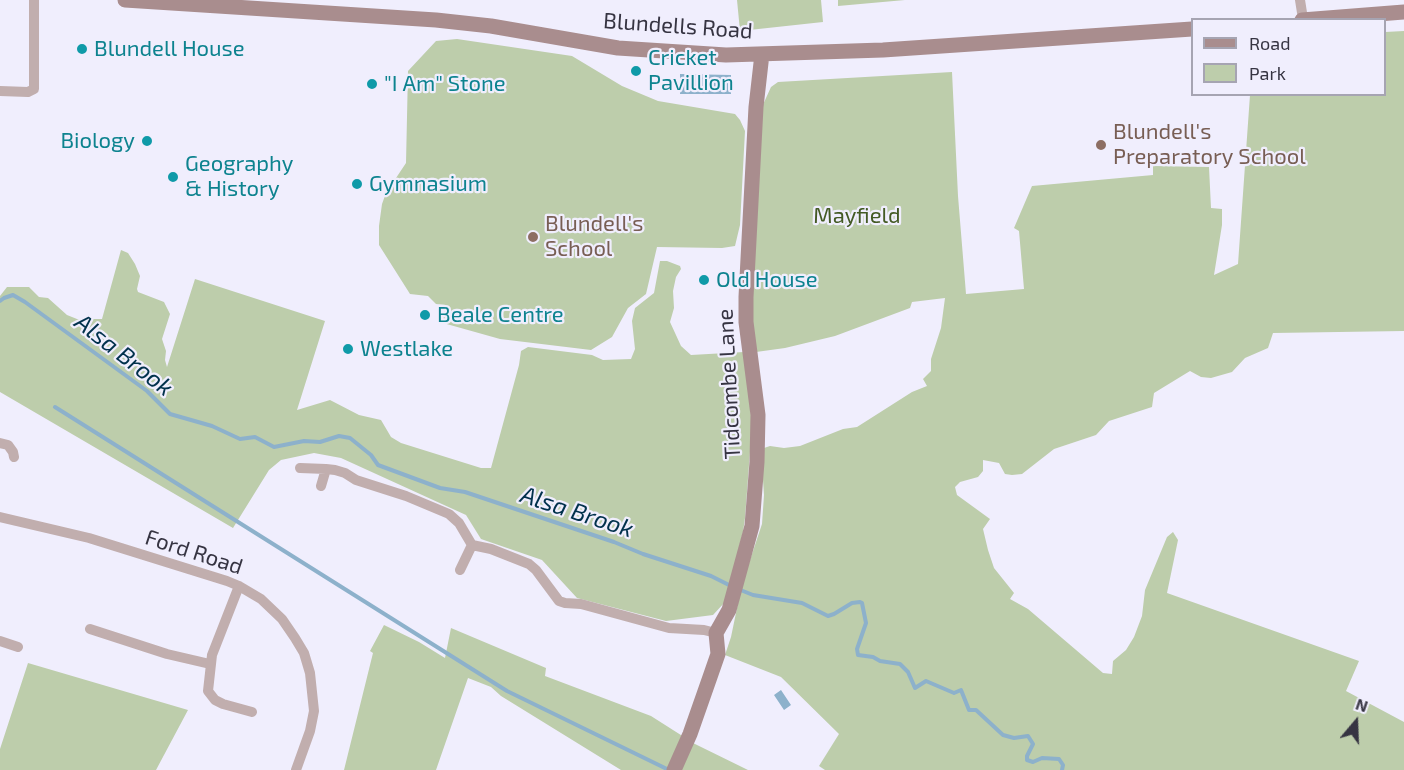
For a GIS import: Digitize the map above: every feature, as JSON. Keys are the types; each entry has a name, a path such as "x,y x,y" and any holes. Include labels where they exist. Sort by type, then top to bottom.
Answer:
{"street":[{"name":"Blundells Road","path":"125,0 340,12 447,21 491,26 618,48 726,55 884,50 1191,28"},
{"path":"1300,0 1302,18"},
{"path":"0,91 28,92 34,89 34,3"},
{"path":"1317,18 1404,12"},
{"name":"Tidcombe Lane","path":"674,770 699,712 718,654 716,633 729,610 752,526 758,415 746,313 756,107 762,54"},
{"path":"0,443 8,445 14,452 14,456"},
{"path":"300,468 326,469 345,473 356,480 406,496 449,514 459,523 472,545 491,549 529,564 559,601 581,604 669,628 716,633"},
{"path":"321,486 326,469"},
{"name":"Ford Road","path":"0,517 89,538 239,586 261,598 282,620 304,653 310,673 314,711 310,731 296,770"},
{"path":"460,570 472,545"},
{"path":"239,586 212,655 208,687 210,695 223,704 252,712"},
{"path":"90,629 167,654 210,664"},
{"path":"0,641 18,647"}],"green space":[{"path":"737,0 821,0 823,22 740,31"},
{"path":"838,0 905,0 838,6"},
{"name":"Mayfield","path":"1404,31 1404,331 1273,333 1268,348 1245,358 1232,372 1211,378 1201,377 1190,371 1154,393 1152,407 1109,421 1096,435 1054,449 1022,474 1005,474 999,463 983,460 983,471 978,477 960,482 955,487 957,495 990,519 983,529 988,550 994,568 1014,593 1010,599 1028,609 1103,673 1112,674 1113,661 1126,650 1134,637 1142,616 1145,590 1167,537 1173,532 1178,540 1167,593 1359,661 1346,691 1404,722 1404,770 825,770 819,766 839,734 781,677 725,655 742,584 762,524 764,448 800,446 843,429 857,427 912,392 927,386 923,379 931,371 931,359 941,328 945,298 912,302 910,308 835,336 785,348 756,352 751,320 761,109 771,87 778,82 952,72 958,196 966,294 1024,289 1019,231 1014,228 1032,186 1153,175 1153,166 1209,167 1211,208 1222,209 1222,225 1214,275 1238,264 1250,96 1386,96 1386,32"},
{"path":"457,39 572,56 622,86 658,101 735,114 745,131 740,225 735,246 722,248 657,247 646,294 628,308 612,337 591,350 500,339 443,323 445,305 436,304 428,296 410,294 379,245 379,226 386,193 406,163 408,71 436,41"},
{"path":"121,250 128,253 140,276 138,292 164,302 170,314 162,339 166,351 167,367 195,279 325,321 297,410 330,400 359,415 381,420 391,437 401,443 481,468 491,468 521,351 528,347 592,355 603,360 631,359 635,349 632,321 635,308 654,293 660,261 680,266 673,291 674,308 670,322 681,346 691,355 744,352 752,425 745,518 725,602 713,615 666,621 577,598 542,560 481,539 466,515 341,458 314,453 281,460 269,470 233,528 0,392 0,296 7,287 29,287 39,297 48,298 67,315 77,319 102,319"},
{"path":"384,625 445,658 451,628 546,668 545,676 651,716 695,744 748,770 621,770 501,696 491,687 468,678 436,770 344,770 373,653 370,651"},
{"path":"28,663 188,710 156,770 0,770 0,749"}],"water":[{"path":"680,74 731,75 731,94 680,94"},
{"path":"781,690 791,705 784,710 774,695"}],"waterway":[{"name":"Alsa Brook","path":"0,301 13,295 25,302 147,391 170,414 212,426 240,439 255,437 274,447 304,441 320,442 339,436 350,438 371,455 378,465 440,488 465,492 614,542 711,576 731,586"},
{"path":"55,407 507,691 669,770"},
{"name":"Alsa Brook","path":"738,589 753,595 802,603 828,616 852,603 862,603 866,623 857,649 858,655 900,664 908,672 915,688 926,681 954,693 961,690 969,710 976,710 1003,735 1014,738 1028,736 1033,744 1027,760 1033,762 1042,758 1059,759 1063,765 1062,770"}],"place":[{"name":"Blundell House","path":"82,49"},
{"name":"Cricket Pavillion","path":"636,71"},
{"name":"\"I Am\" Stone","path":"372,84"},
{"name":"Biology","path":"147,141"},
{"name":"Blundell's Preparatory School","path":"1101,145"},
{"name":"Geography & History","path":"173,177"},
{"name":"Gymnasium","path":"357,184"},
{"name":"Blundell's School","path":"533,237"},
{"name":"Old House","path":"704,280"},
{"name":"Beale Centre","path":"425,315"},
{"name":"Westlake","path":"348,349"}]}
